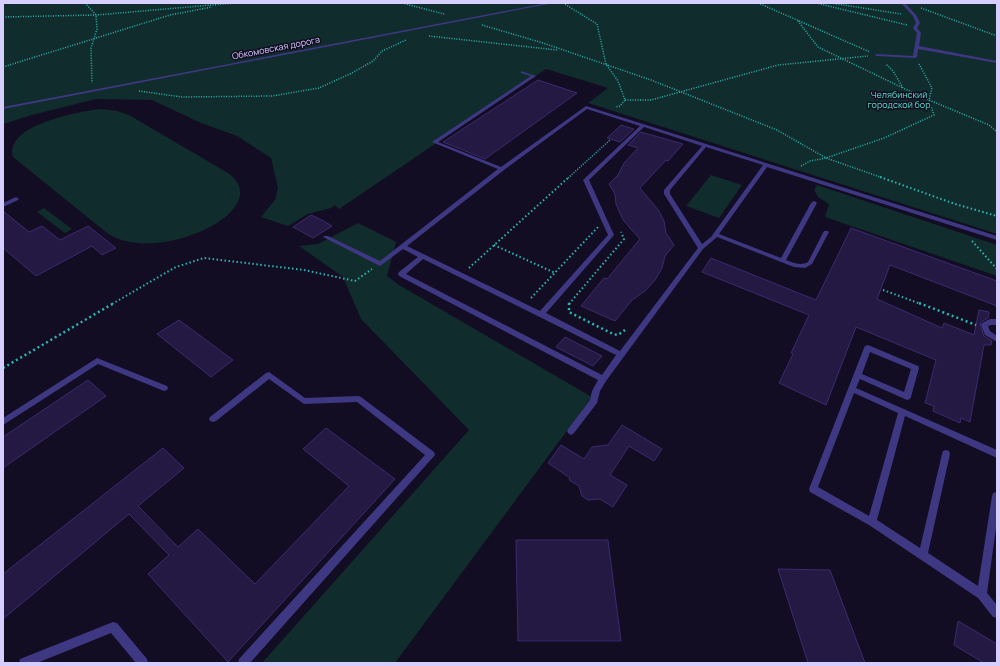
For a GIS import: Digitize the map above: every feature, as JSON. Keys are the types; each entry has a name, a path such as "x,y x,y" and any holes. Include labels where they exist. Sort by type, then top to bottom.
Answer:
{"lane":[{"name":"Обкомовская дорога","path":"3,108 552,3"},
{"path":"877,55 915,57 919,34 915,28 918,24 915,16 903,3"},
{"path":"916,47 997,62"},
{"path":"502,169 434,142 534,76 522,72"},
{"path":"326,237 380,264 502,169 586,107 704,146 997,238"},
{"path":"541,314 611,235 586,180 643,126"},
{"path":"701,248 667,194 667,190 704,146"},
{"path":"572,431 594,401 596,391 603,379 701,248 715,234 766,165"},
{"path":"3,205 16,200"},
{"path":"783,260 814,203"},
{"path":"715,234 796,266 805,266 810,263 826,232"},
{"path":"402,246 622,355"},
{"path":"423,256 401,274 603,379"},
{"path":"997,322 990,322 984,325 987,333 997,339"},
{"path":"857,375 907,397 915,368 868,348 857,375 813,489 872,522 982,594 997,612"},
{"path":"3,422 97,361 164,388"},
{"path":"213,419 269,375 304,401 358,400 431,455 243,663"},
{"path":"852,389 997,454"},
{"path":"872,522 902,412"},
{"path":"924,556 946,454"},
{"path":"982,594 996,496"},
{"path":"24,663 113,628 143,663"}],"path":[{"path":"85,3 96,15 97,29 91,48 92,92"},
{"path":"3,17 96,15 235,3"},
{"path":"402,3 464,20 606,64 777,130 826,158 955,204 997,216"},
{"path":"563,3 597,24 606,64 618,81 625,100"},
{"path":"758,3 877,55 893,71 904,88"},
{"path":"786,3 796,3"},
{"path":"816,3 898,22 915,28"},
{"path":"832,3 915,16"},
{"path":"3,67 170,15 226,4"},
{"path":"921,8 997,36"},
{"path":"797,20 818,47 929,100 989,125 997,132"},
{"path":"425,33 433,32"},
{"path":"428,36 564,50"},
{"path":"121,86 138,91 182,97 272,96 319,88 372,61 382,51 408,39"},
{"path":"625,100 651,100 778,64 877,55"},
{"path":"788,172 810,161 826,158 884,138 934,115 929,100 932,88 915,57"},
{"path":"600,112 620,106 625,100"},
{"path":"462,275 610,140"},
{"path":"575,172 578,179"},
{"path":"524,306 598,228 597,220"},
{"path":"618,226 624,239 569,303 569,312 613,334 618,335 629,328"},
{"path":"958,226 997,269"},
{"path":"494,245 555,273"},
{"path":"3,368 176,267 204,258 304,270 354,281 380,264"},
{"path":"883,290 976,325 984,325"}],"green space":[{"name":"Челябинский городской бор","path":"3,3 997,3 997,234 588,103 608,88 546,69 339,209 335,205 331,208 308,214 288,226 261,217 275,200 278,188 271,158 237,136 201,123 152,100 96,99 3,124"},
{"path":"101,109 117,111 129,115 228,173 239,188 238,203 225,217 205,230 180,239 154,243 128,242 107,233 13,157 13,146 20,136 31,128 62,117"},
{"path":"711,175 742,185 719,218 686,206"},
{"path":"817,185 997,245 997,276 825,217 829,204 818,197 814,190"},
{"path":"44,208 72,229 65,233 37,212"},
{"path":"358,223 396,242 387,276 399,285 592,397 395,663 262,663 469,430 361,319 343,277 299,246 318,244"}],"building":[{"path":"538,80 577,93 485,159 443,142"},
{"path":"621,125 634,129 620,142 607,138"},
{"path":"641,132 683,144 640,188 659,211 664,221 666,233 674,245 665,256 662,268 655,280 645,291 632,300 615,321 581,306 604,278 607,279 640,239 623,220 616,204 615,194 609,184 618,175 624,163 638,148 628,145"},
{"path":"3,211 29,232 42,226 60,240 88,226 116,248 102,255 92,246 36,276 3,248"},
{"path":"311,215 332,226 313,238 293,227"},
{"path":"851,228 997,281 997,306 890,265 877,299 942,328 944,323 974,335 979,310 989,312 988,318 980,324 984,336 992,341 991,345 984,345 970,422 961,418 960,423 933,411 934,406 925,403 936,360 856,327 826,405 779,383 809,315 702,272 711,258 816,300"},
{"path":"179,320 233,360 211,377 157,334"},
{"path":"565,337 602,356 593,366 556,347"},
{"path":"88,380 106,396 3,468 3,437"},
{"path":"622,425 662,449 654,461 629,446 610,475 627,485 613,507 600,499 588,500 582,496 579,486 548,463 561,445 584,459 592,447 608,445"},
{"path":"326,428 395,479 228,662 148,574 169,555 129,514 3,619 3,574 163,448 184,468 138,506 178,547 198,529 255,584 349,486 303,449"},
{"path":"516,540 608,540 621,641 518,641"},
{"path":"778,569 830,570 865,663 808,663"},
{"path":"958,621 997,644 997,663 984,663 954,645"}]}
